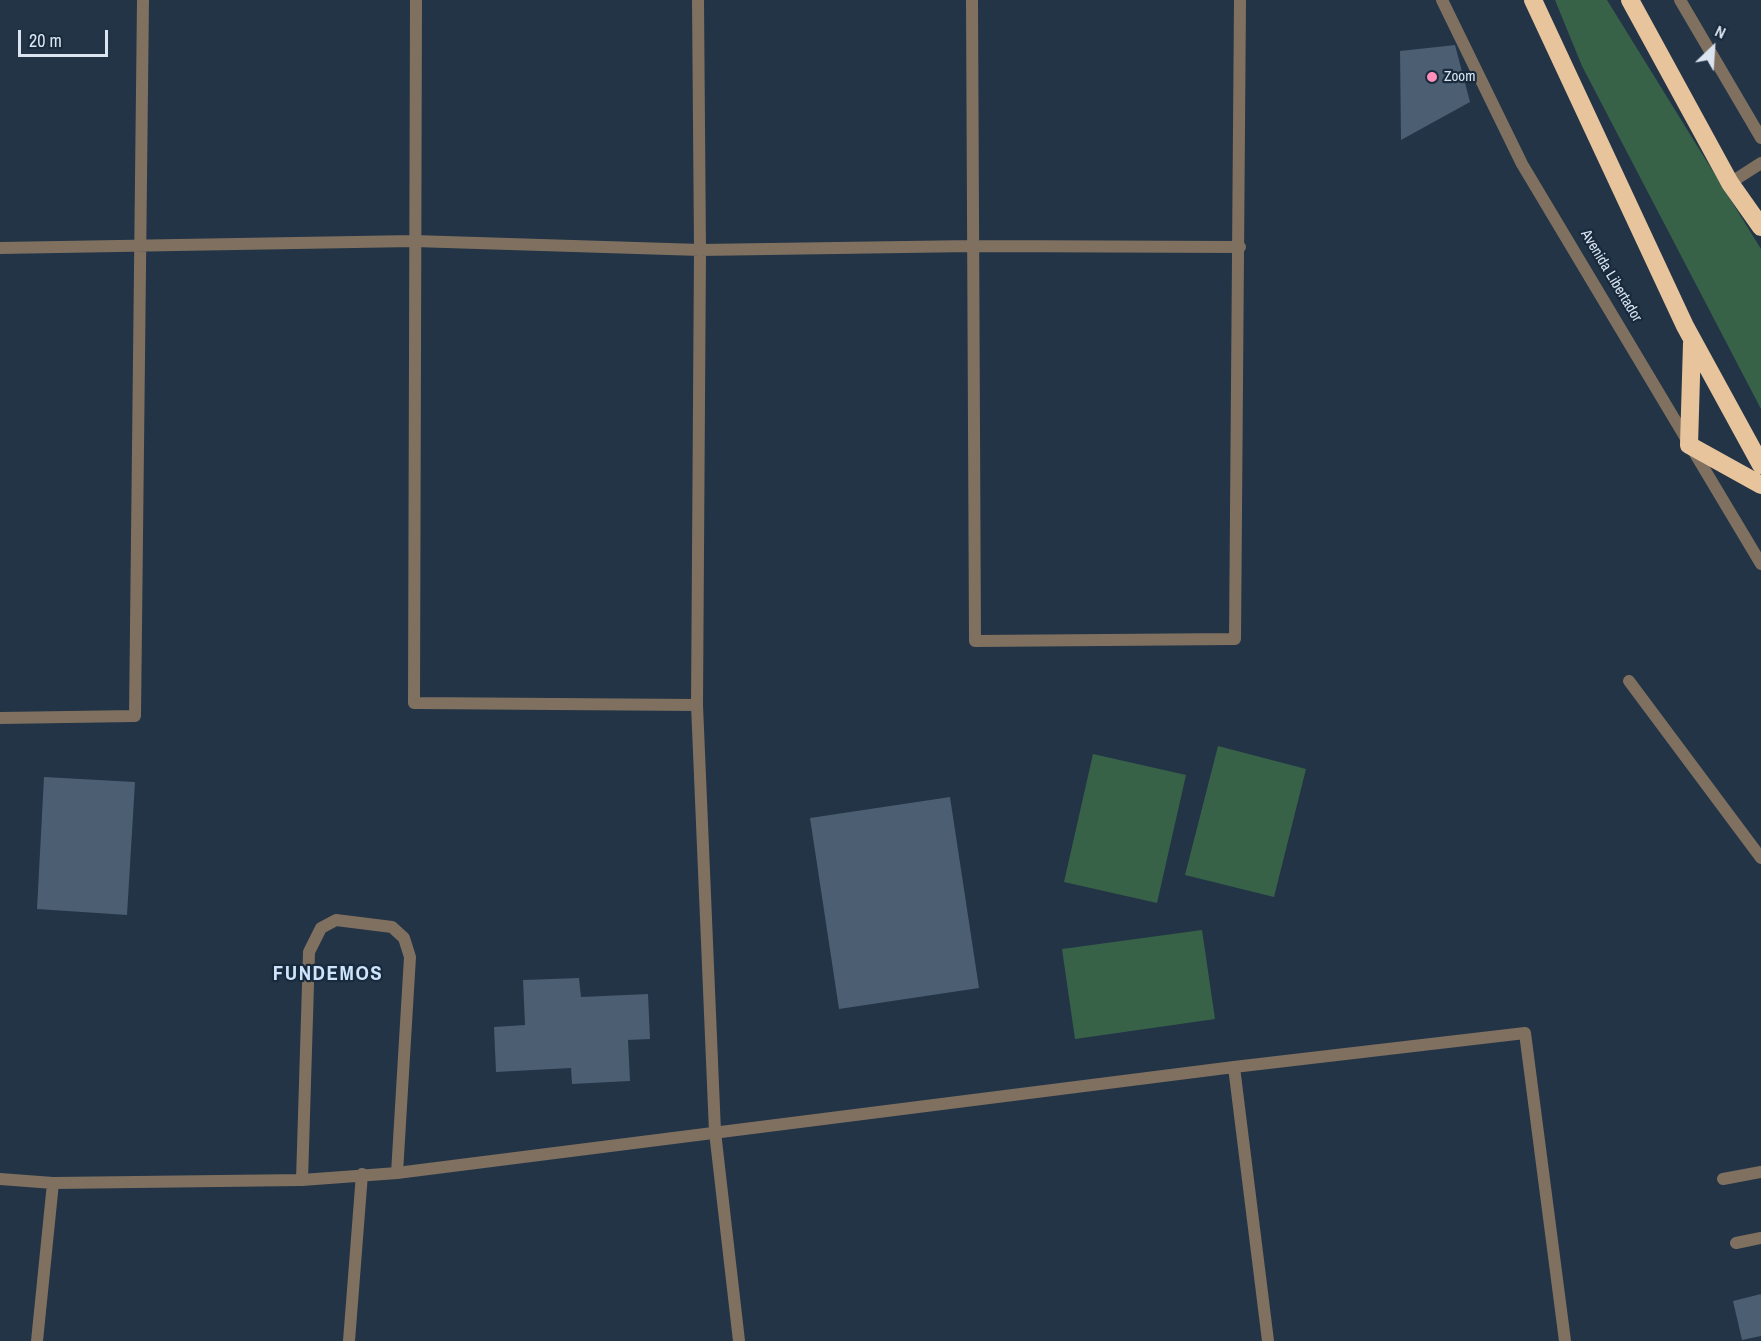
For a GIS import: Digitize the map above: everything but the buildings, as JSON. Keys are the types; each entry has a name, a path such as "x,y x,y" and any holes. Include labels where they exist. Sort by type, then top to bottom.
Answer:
{"highway":[{"path":"1533,0 1692,341 1761,465"},
{"path":"1630,0 1730,183 1761,227"},
{"path":"1692,341 1689,445 1761,485"}],"street":[{"path":"0,718 135,716 143,0"},
{"path":"416,0 414,703 697,705"},
{"path":"698,0 700,250 697,705 715,1132 739,1341"},
{"path":"972,0 975,641 1235,639 1240,247 1240,0"},
{"name":"Avenida Libertador","path":"1442,0 1522,164 1761,564"},
{"path":"1680,0 1761,138"},
{"path":"1730,183 1761,164"},
{"path":"0,248 414,241 700,250 973,246 1240,247"},
{"path":"1629,681 1761,858"},
{"path":"302,1180 309,952 321,928 336,920 392,927 404,938 410,957 397,1173"},
{"path":"0,1179 53,1183 302,1180 397,1173 1234,1067 1525,1033 1565,1341"},
{"path":"1234,1067 1268,1341"},
{"path":"1723,1179 1761,1172"},
{"path":"349,1341 362,1174"},
{"path":"37,1341 53,1183"},
{"path":"1736,1243 1761,1238"}],"green space":[{"path":"1555,0 1607,0 1761,249 1761,409 1582,66"},
{"path":"1218,746 1306,769 1274,897 1185,875"},
{"path":"1093,754 1186,775 1157,903 1064,882"},
{"path":"1202,930 1215,1019 1075,1039 1062,949"}],"place":[{"name":"Zoom","path":"1432,77"}],"district":[{"name":"FUNDEMOS","path":"328,974"}]}
